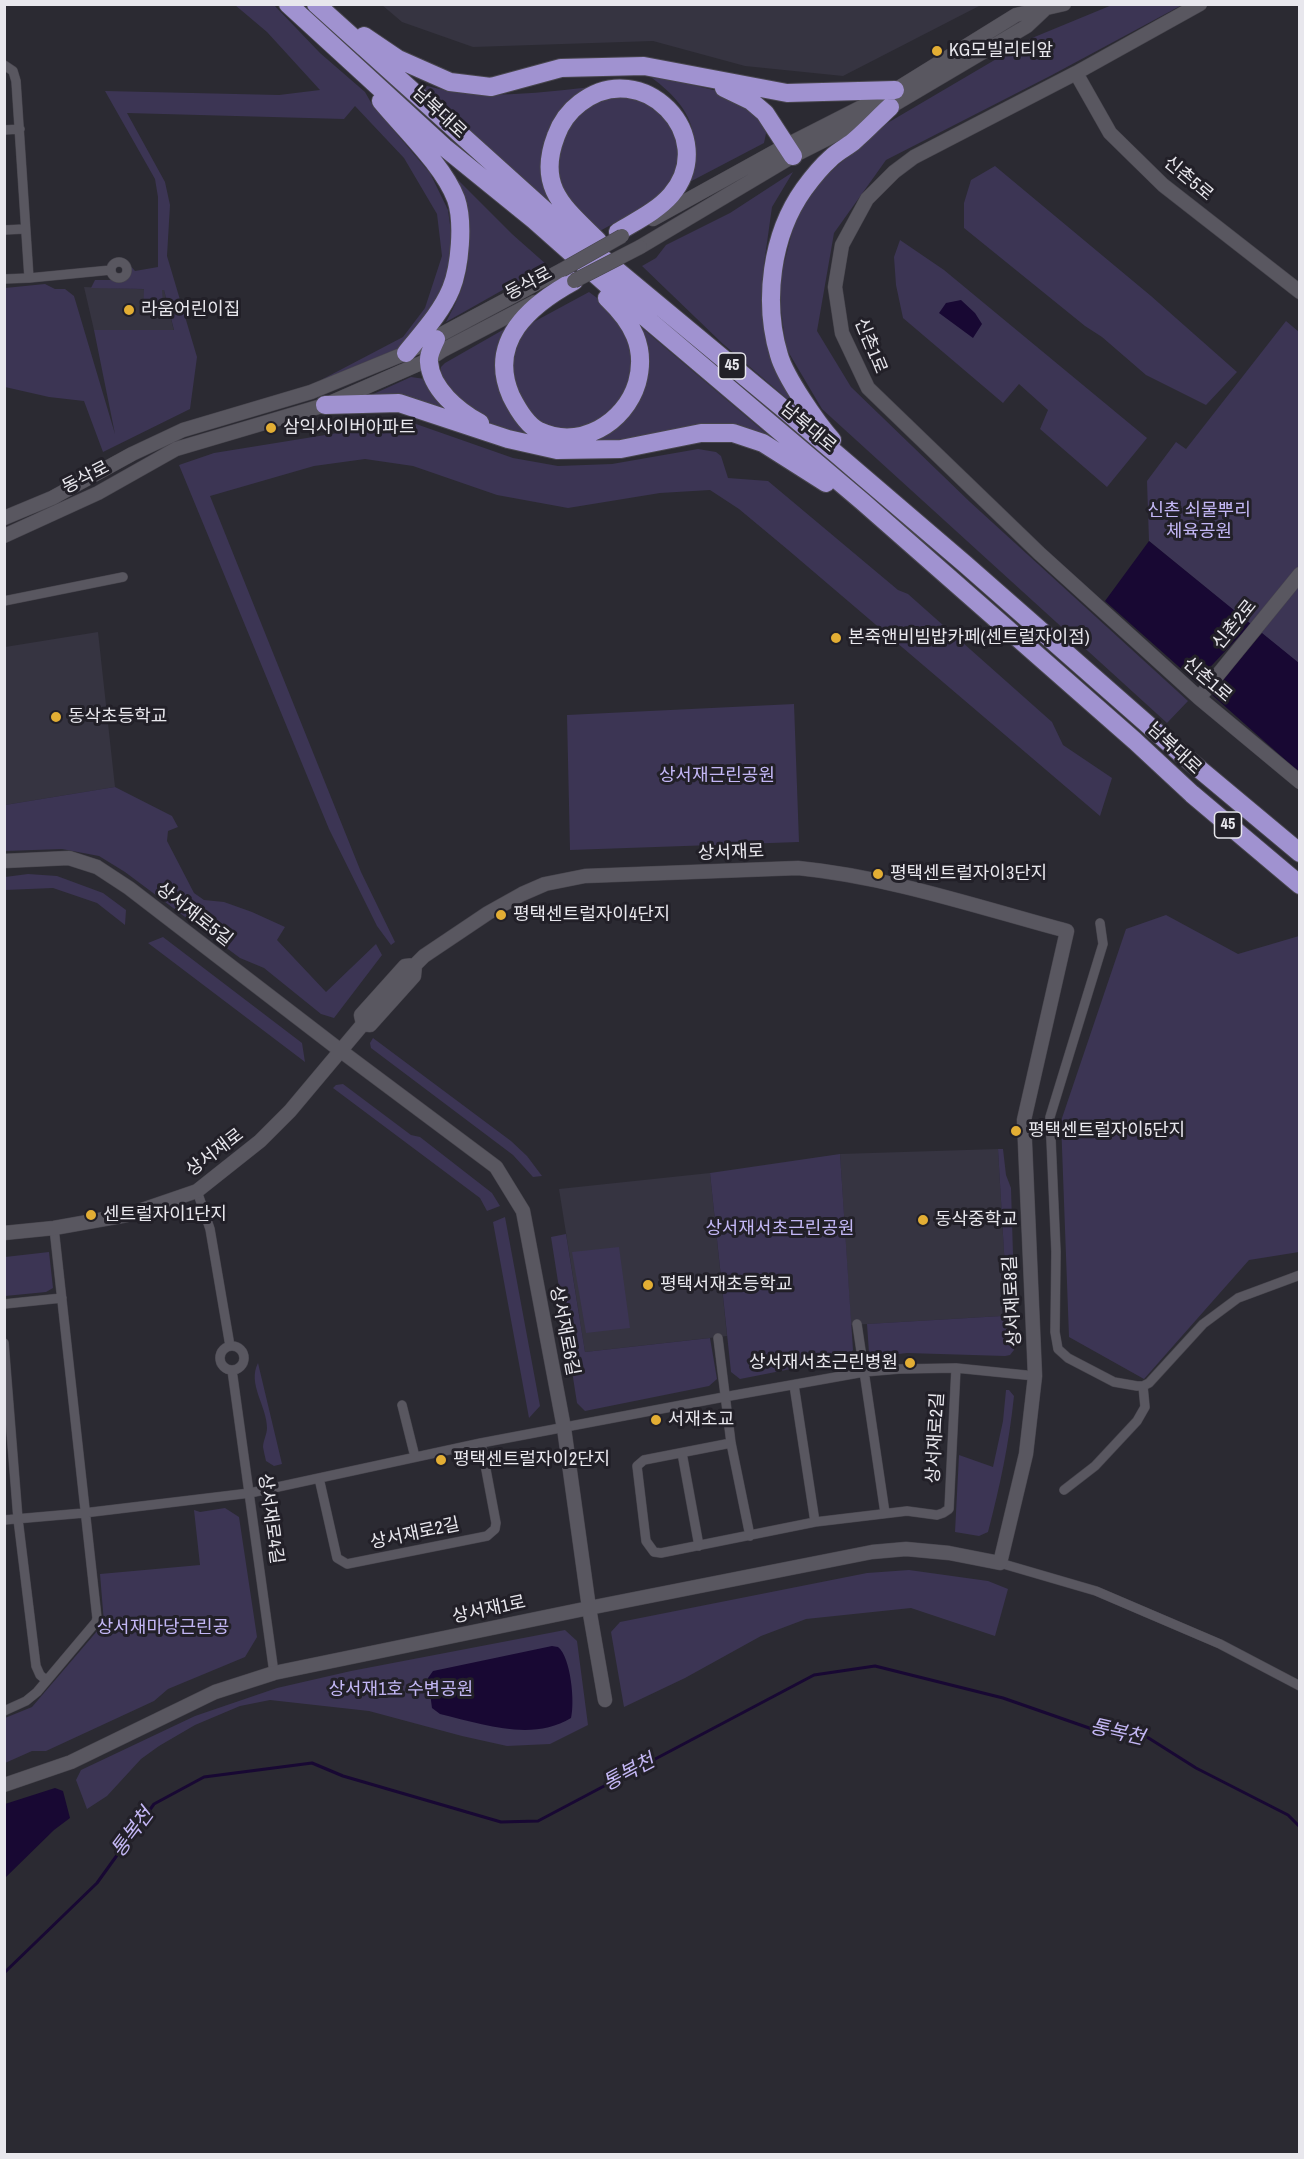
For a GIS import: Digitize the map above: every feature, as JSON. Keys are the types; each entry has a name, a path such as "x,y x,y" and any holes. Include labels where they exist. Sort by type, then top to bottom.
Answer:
{"highway":[{"name":"남북대로","path":"288,4 444,147 534,220 613,290 864,502 1192,794 1299,885"},
{"name":"남북대로","path":"317,5 549,214 785,410 1179,752 1299,853"},
{"path":"317,5 398,59 450,82 490,87 561,68 644,66 787,93 892,99"},
{"path":"342,53 420,146 443,176 456,200 460,229 458,259 451,289 431,322 406,353"},
{"path":"700,76 751,101 765,113 789,151"},
{"path":"620,234 664,203 679,182 686,159 682,131 674,115 639,91 607,88 587,98 570,111 560,125 552,146 549,165 553,190 565,209 668,313"},
{"path":"869,482 826,434 803,401 779,358 773,330 771,286 777,249 789,214 804,189 831,158 853,142 892,99"},
{"path":"496,190 609,300 628,321 640,347 639,373 635,388 623,411 605,427 589,434 568,437 537,430 516,407 506,384 505,355 511,334 522,319 568,276"},
{"path":"435,339 428,360 433,379 453,404 508,439"},
{"path":"325,405 399,403 508,439 557,450 621,449 701,433 733,433 763,443 841,494 864,502"}],"street":[{"name":"동삭로","path":"4,536 98,493 176,450 325,405 428,360 568,276 620,234 892,99 1027,26 1044,10 1064,4"},
{"name":"신촌1로","path":"1200,4 1076,73 914,157 894,172 867,199 842,245 835,287 842,333 868,388 1039,553 1199,698 1299,782"},
{"path":"4,65 13,71 16,81 29,278"},
{"name":"신촌5로","path":"1076,73 1110,132 1163,185 1299,292"},
{"path":"4,130 20,129"},
{"name":"동삭로","path":"4,518 52,498 132,454 183,430 311,392 406,353 568,276 640,247 789,151"},
{"path":"4,230 24,229"},
{"path":"4,279 111,270"},
{"name":"신촌2로","path":"1199,698 1299,574"},
{"path":"4,601 123,577"},
{"name":"상서재로5길","path":"4,861 69,858 97,867 129,888 341,1051"},
{"name":"상서재로","path":"4,1233 54,1228 127,1215 197,1191 260,1141 290,1110 363,1024 361,1015 405,966 415,965 424,956 488,913 545,884 585,876 798,868 877,879 1066,931"},
{"path":"1100,923 1103,944 1050,1117 1056,1252 1055,1332 1058,1348 1068,1358 1114,1382 1143,1386 1203,1324 1238,1298 1299,1275"},
{"name":"상서재로8길","path":"1000,1563 1026,1454 1035,1376 1024,1120 1066,931"},
{"name":"상서재로6길","path":"341,1051 496,1167 523,1211 564,1428 589,1608 605,1700"},
{"path":"197,1191 210,1229 230,1346"},
{"path":"4,1711 26,1701 96,1622 54,1228"},
{"path":"4,1304 62,1298"},
{"path":"731,1443 644,1460 637,1466 646,1541 654,1552 662,1553 815,1522 885,1513 857,1324"},
{"path":"718,1338 731,1443 750,1536"},
{"path":"4,1343 18,1519 36,1666 40,1675 46,1680"},
{"path":"230,1346 238,1348 243,1357 241,1364 232,1370 222,1364 220,1357 223,1350 230,1346"},
{"name":"상서재로2길","path":"4,1520 250,1493 481,1443 724,1396 864,1372 956,1368 1035,1376"},
{"name":"상서재로2길","path":"885,1513 907,1510 937,1515 949,1509 956,1368"},
{"name":"상서재로4길","path":"232,1370 274,1673"},
{"path":"794,1385 815,1522"},
{"path":"1064,1490 1095,1466 1137,1421 1145,1407 1143,1386"},
{"path":"402,1405 414,1457"},
{"name":"상서재로2길","path":"320,1478 334,1551 337,1558 347,1564 476,1538 491,1533 495,1529 496,1522 481,1443"},
{"path":"682,1453 699,1546"},
{"name":"상서재1로","path":"4,1785 71,1762 215,1692 274,1673 872,1552 906,1549 949,1553 1000,1563"},
{"path":"1000,1563 1096,1591 1220,1644 1299,1686"}],"shaded area":[{"path":"382,5 981,5 843,76 745,66 653,41 473,47 402,22"},
{"name":"라움어린이집","path":"84,287 164,290 174,331 94,330"},
{"path":"961,300 975,313 982,324 973,338 939,313 946,303"},
{"path":"1149,541 1251,624 1196,682 1105,601"},
{"name":"동삭초등학교","path":"98,632 115,787 5,805 5,647"},
{"path":"1262,633 1299,663 1299,772 1211,694"},
{"name":"동삭중학교","path":"998,1149 1006,1286 1002,1316 851,1325 840,1154"},
{"name":"평택서재초등학교","path":"710,1173 727,1336 585,1352 559,1189"},
{"path":"552,1646 558,1647 562,1652 569,1670 572,1692 571,1718 540,1729 507,1729 440,1714 432,1708 428,1678 433,1671"},
{"path":"55,1788 63,1791 70,1818 54,1830 5,1878 5,1804"}],"green space":[{"path":"235,5 274,5 320,53 365,92 373,106 430,173 448,210 454,254 440,299 401,348 395,353 324,384 321,380 403,337 425,308 442,256 437,214 404,158 355,106 344,119 127,113 165,182 170,205 167,256 197,357 190,409 103,452 84,401 49,397 5,387 5,288 45,284 55,289 65,289 74,296 115,434 94,330 174,330 164,290 162,290 164,317 143,314 144,289 91,288 95,280 121,280 129,271 128,263 135,271 158,267 158,197 155,179 105,91 279,95 320,90 267,32"},
{"path":"1112,5 1182,5 886,160 834,233 817,331 851,387 970,502 1188,701 1167,723 822,409 786,348 778,287 798,209 825,177 879,128 1032,38"},
{"path":"652,78 668,79 730,94 768,124 764,143 680,187 693,140 690,121 680,104"},
{"path":"417,83 464,93 487,94 532,93 603,86 584,94 543,177 552,206"},
{"path":"604,96 646,99 679,133 677,174 658,199 598,232 569,205 558,174 559,139 573,116"},
{"path":"443,165 512,234 547,265 446,322 465,279 468,243 460,208"},
{"path":"995,166 1151,296 1237,372 1206,405 1146,375 1102,337 1085,326 964,228 964,203 971,180"},
{"path":"793,172 772,207 763,289 799,409 723,344 642,266 656,258 666,245 730,213"},
{"path":"900,240 944,270 1147,438 1107,487 1040,429 1048,410 1019,384 1003,403 903,318 896,285 894,257"},
{"path":"589,292 612,309 630,339 633,358 624,401 605,421 574,433 536,422 512,386 513,352 528,325"},
{"name":"신촌 쇠물뿌리 체육공원","path":"1286,321 1299,332 1299,664 1149,541 1147,481 1176,442 1186,449"},
{"path":"635,322 781,446 762,436 730,427 696,426 657,437 607,444 566,445 530,437 484,422 461,405 445,387 441,375 441,367 445,363 515,323 501,361 501,380 512,412 536,433 552,439 569,441 603,435 624,418 644,376 645,350"},
{"path":"411,377 425,379 458,415 369,396"},
{"path":"383,418 416,424 513,458 558,466 612,464 698,449 716,452 721,456 728,478 768,481 898,590 908,594 1052,722 1063,745 1112,778 1100,816 787,549 739,509 710,490 660,493 568,508 497,495 413,466 365,459 314,466 210,496 361,872 395,942 391,945 377,926 329,829 179,465 214,453 350,431 366,421"},
{"name":"상서재근린공원","path":"794,704 799,842 570,850 567,715"},
{"path":"115,787 172,816 178,827 168,831 167,841 194,893 204,900 224,902 285,927 277,940 326,992 376,944 382,955 334,1018 321,1014 264,968 240,958 125,872 99,856 62,849 5,851 5,805"},
{"path":"28,874 57,876 103,893 126,910 125,925 97,903 53,888 5,890 5,877"},
{"path":"1166,915 1238,954 1299,936 1299,1252 1249,1260 1144,1379 1069,1337 1061,1121 1126,929"},
{"path":"163,937 302,1043 305,1062 148,943"},
{"path":"373,1038 511,1141 527,1156 542,1176 533,1177 513,1155 371,1048 370,1043"},
{"path":"343,1084 411,1135 420,1137 492,1193 500,1206 487,1211 480,1198 333,1088"},
{"path":"998,1149 1003,1149 1006,1175 1011,1188 1014,1288 1010,1305 1014,1350 1010,1355 1005,1356 907,1353 874,1357 869,1353 867,1324 1002,1316 1006,1286"},
{"name":"상서재서초근린공원","path":"840,1154 853,1350 847,1358 740,1379 731,1372 710,1173"},
{"path":"505,1217 540,1406 529,1418 493,1222"},
{"path":"566,1234 585,1352 710,1338 717,1379 709,1386 585,1411 577,1403 551,1237"},
{"path":"619,1247 630,1328 586,1333 572,1252"},
{"path":"49,1252 53,1288 46,1292 5,1296 5,1257"},
{"path":"258,1363 282,1464 274,1466 266,1461 263,1447 267,1428 256,1387 255,1371"},
{"path":"1006,1390 1014,1396 1012,1414 1004,1465 988,1532 979,1536 955,1532 959,1455 993,1467 1003,1421"},
{"name":"상서재마당근린공","path":"225,1508 239,1517 257,1637 245,1657 168,1689 154,1701 46,1751 32,1751 5,1763 5,1718 32,1707 104,1623 100,1574 200,1565 194,1510 200,1512"},
{"path":"909,1570 988,1581 1008,1589 995,1636 911,1608 806,1619 761,1636 685,1678 624,1707 611,1632 620,1622 867,1573"},
{"name":"상서재1호 수변공원","path":"565,1630 577,1641 588,1725 550,1744 507,1746 369,1711 270,1700 240,1706 195,1725 159,1746 141,1759 107,1796 87,1809 76,1780 81,1770 195,1716 277,1688 351,1671"}],"waterway":[{"name":"통복천","path":"4,1973 97,1883 154,1804 204,1777 312,1763 343,1776 501,1822 538,1821 814,1675 875,1666 1003,1698 1092,1729 1147,1737 1196,1768 1288,1815 1300,1827"}],"place":[{"name":"KG모빌리티앞","path":"937,51"},
{"name":"라움어린이집","path":"129,310"},
{"name":"삼익사이버아파트","path":"271,428"},
{"name":"본죽앤비빔밥카페(센트럴자이점)","path":"836,638"},
{"name":"동삭초등학교","path":"56,717"},
{"name":"평택센트럴자이3단지","path":"878,874"},
{"name":"평택센트럴자이4단지","path":"501,915"},
{"name":"평택센트럴자이5단지","path":"1016,1131"},
{"name":"센트럴자이1단지","path":"91,1215"},
{"name":"동삭중학교","path":"923,1220"},
{"name":"평택서재초등학교","path":"648,1285"},
{"name":"상서재서초근린병원","path":"910,1363"},
{"name":"서재초교","path":"656,1420"},
{"name":"평택센트럴자이2단지","path":"441,1460"}]}
